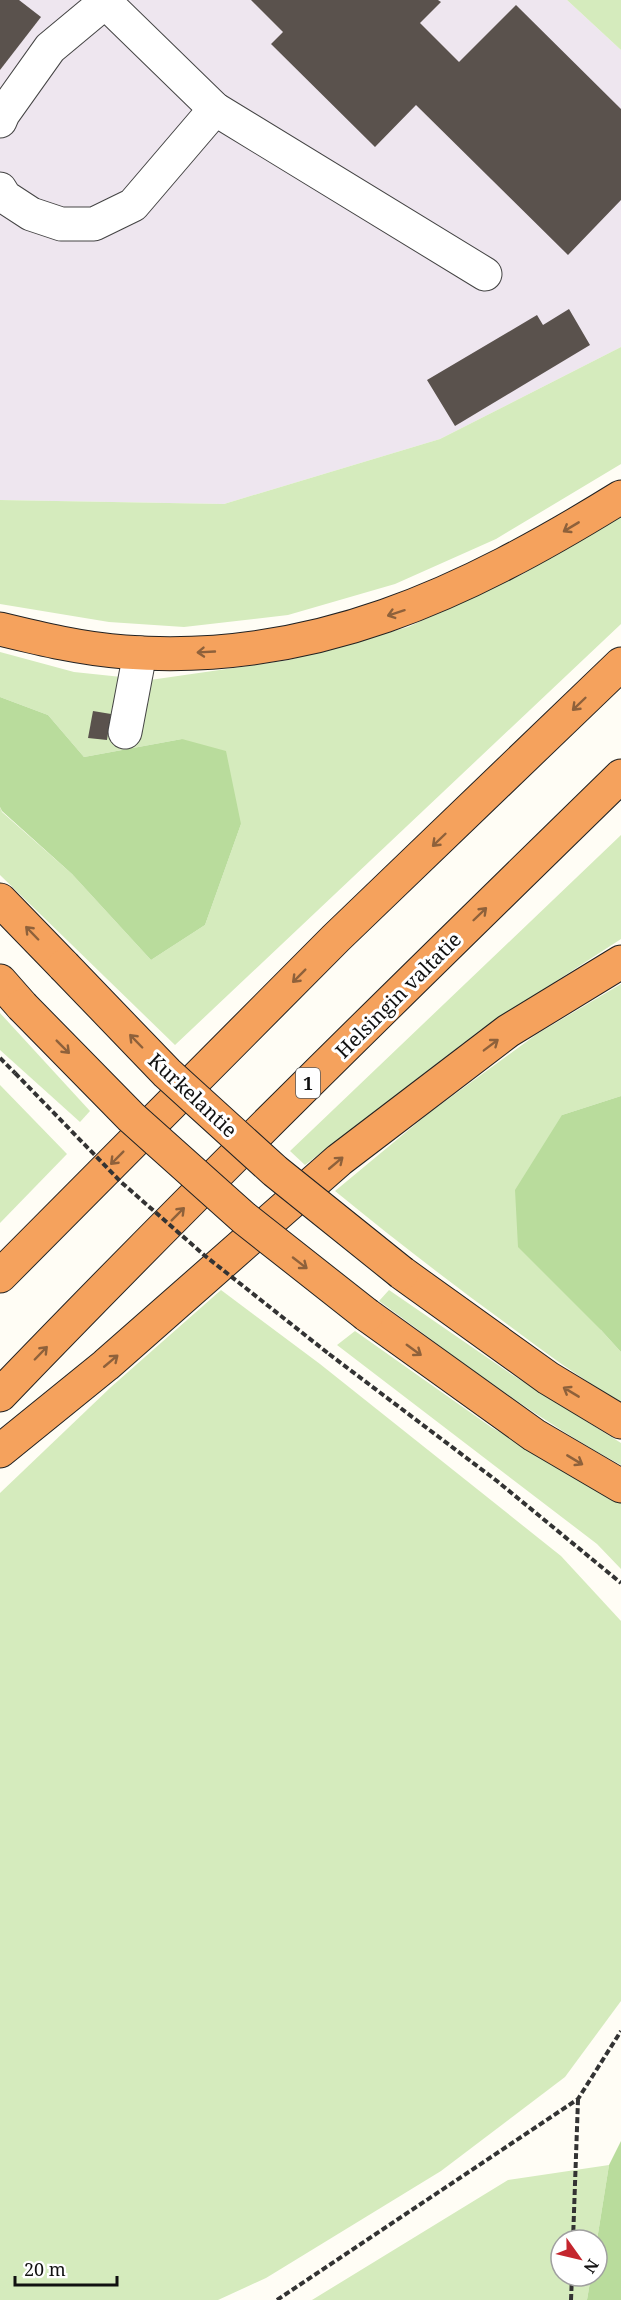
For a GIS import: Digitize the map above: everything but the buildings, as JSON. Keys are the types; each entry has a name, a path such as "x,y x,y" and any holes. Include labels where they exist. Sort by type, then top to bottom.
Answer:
{"highway":[{"path":"0,629 80,647 140,653 212,652 312,638 404,610 479,578 530,551 621,497"},
{"path":"0,1276 336,938 621,663"},
{"name":"Helsingin valtatie","path":"0,1395 400,992 621,776"},
{"name":"Kurkelantie","path":"0,900 184,1088 275,1171 402,1273 548,1378 621,1422"},
{"path":"0,1451 106,1365 339,1160 508,1031 621,962"},
{"path":"0,981 132,1117 244,1218 367,1315 534,1435 621,1486"}],"lane":[{"path":"0,121 50,48 104,1 215,109 485,274"},
{"path":"0,189 5,197 31,214 61,224 94,224 133,205 215,109"},
{"path":"125,732 140,653"}],"path":[{"path":"0,1058 121,1182 204,1255 497,1481 621,1582"},
{"path":"277,2300 578,2099 621,2031"},
{"path":"573,2228 578,2099"}],"shaded area":[{"path":"0,0 567,0 621,50 621,347 440,439 224,504 0,500"}],"green space":[{"path":"567,0 621,0 621,50"},
{"path":"621,347 621,464 496,539 395,584 288,615 184,627 109,622 0,604 0,500 224,504 440,439"},
{"path":"621,514 621,624 175,1045 0,875 0,807 2,812 72,874 151,960 205,925 241,824 182,739 84,757 48,715 0,697 0,652 74,672 150,680 289,660 408,627 523,574"},
{"path":"0,697 48,715 84,757 182,739 226,751 241,824 205,925 151,960 72,874 2,811 0,807"},
{"path":"621,835 621,939 479,1031 305,1165 290,1151"},
{"path":"621,984 621,1096 562,1115 601,1330 621,1352 621,1402 577,1375 535,1345 420,1259 335,1191 429,1113 537,1034"},
{"path":"0,1013 90,1111 80,1122 0,1050"},
{"path":"0,1085 67,1154 0,1223"},
{"path":"621,1096 621,1352 518,1247 515,1190 562,1115"},
{"path":"221,1290 320,1364 561,1556 621,1621 621,2001 565,2077 441,2171 266,2278 218,2300 0,2300 0,1493 111,1387"},
{"path":"389,1290 511,1374 621,1443 621,1465 527,1408 379,1301"},
{"path":"355,1331 491,1427 621,1502 621,1569 597,1544 337,1345"},
{"path":"621,2141 621,2300 587,2300 589,2288 609,2288 609,2228 599,2228 609,2165"},
{"path":"609,2165 599,2228 549,2228 549,2288 589,2288 587,2300 312,2300 508,2180"}]}
